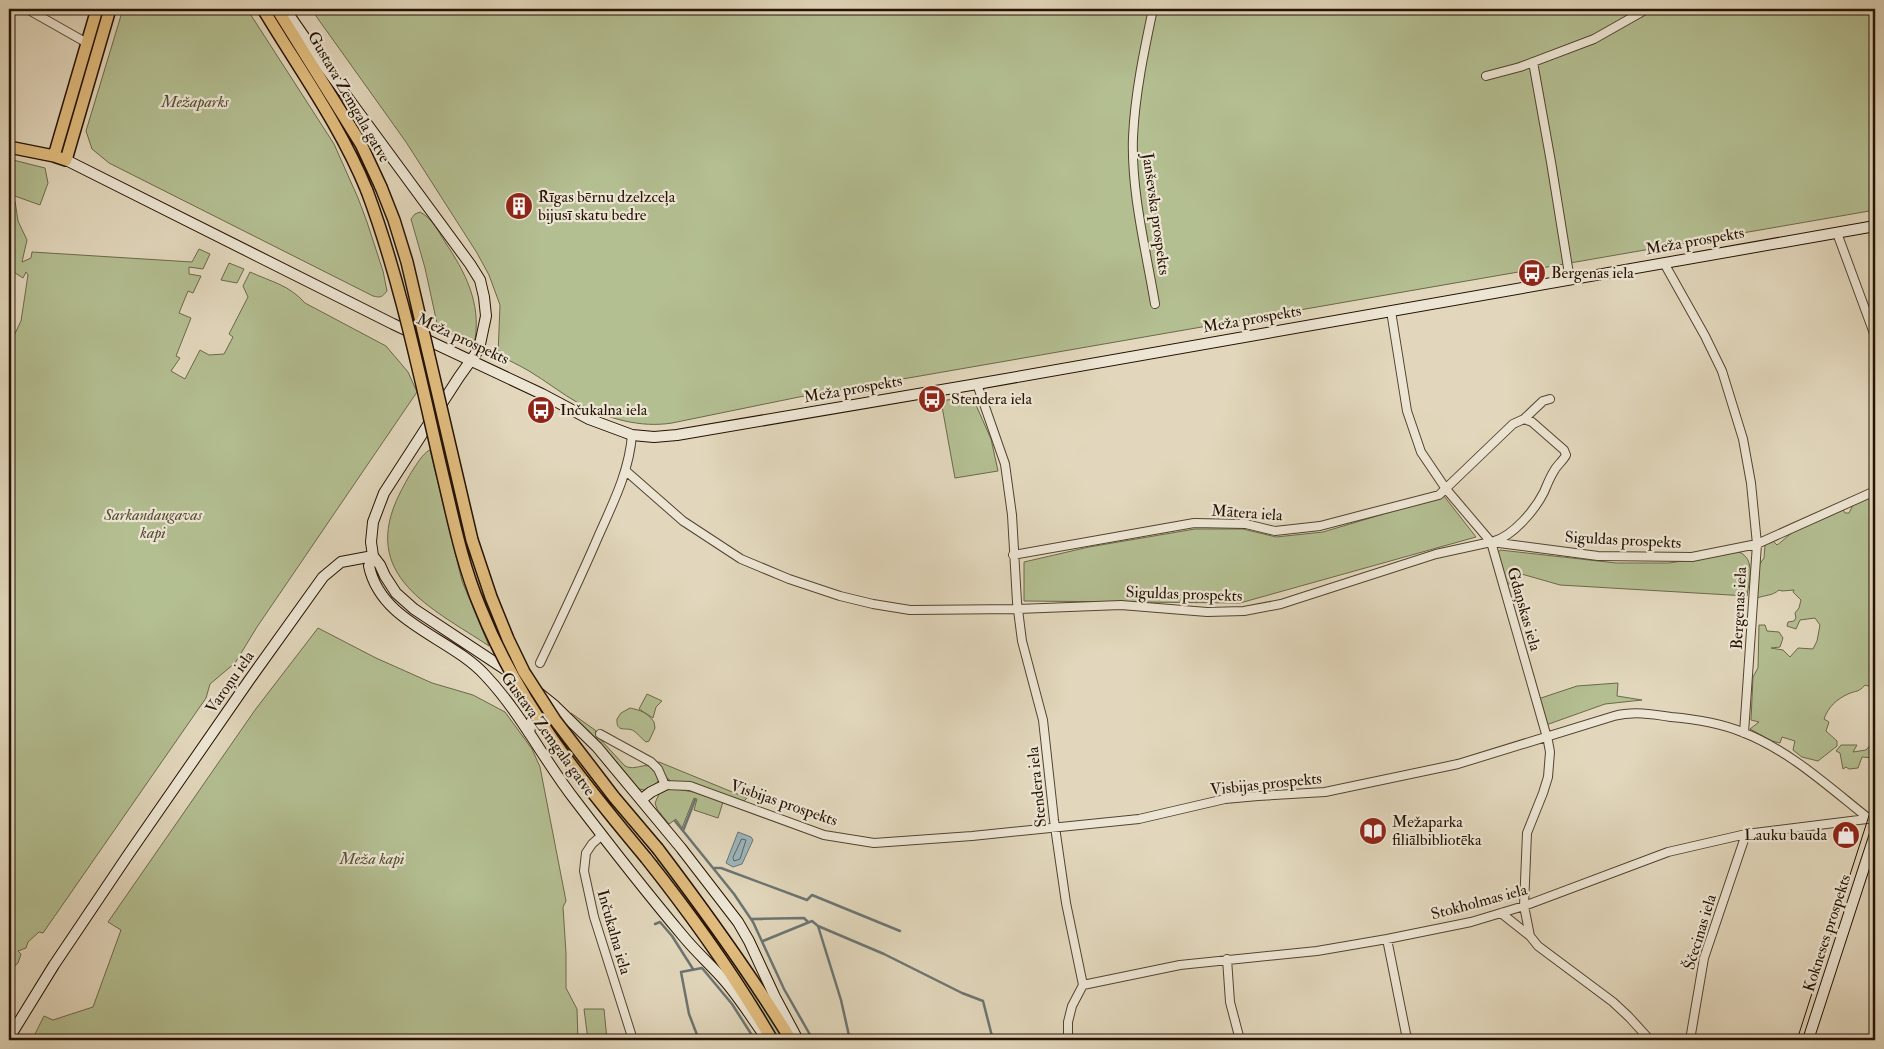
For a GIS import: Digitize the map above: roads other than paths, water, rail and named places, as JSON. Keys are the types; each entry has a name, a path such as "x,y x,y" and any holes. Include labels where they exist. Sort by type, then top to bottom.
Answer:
{"main road":[{"path":"54,156 97,9"},
{"path":"66,160 110,9"},
{"name":"Gustava Zemgala gatve","path":"263,9 336,125 367,191 386,244 453,520 479,606 500,654 543,728 593,794 646,858 720,958 750,1004 770,1040"},
{"name":"Gustava Zemgala gatve","path":"277,9 361,144 394,220 407,262 472,540 491,597 524,672 555,720 713,921 751,976 791,1040"},
{"name":"Meža prospekts","path":"9,147 66,160"}],"street":[{"path":"26,9 87,42"},
{"path":"285,9 323,64 470,264 480,280 484,297 486,316 480,348 470,360 384,493 372,527 371,542 373,556"},
{"name":"Janševska prospekts","path":"1153,9 1141,68 1133,138 1135,183 1155,304"},
{"path":"1486,76 1520,67 1594,39 1647,9"},
{"path":"1533,62 1570,280"},
{"name":"Meža prospekts","path":"66,160 393,324 542,394 589,419 632,435 654,436 677,435 977,384 1875,226"},
{"path":"1837,233 1875,336"},
{"name":"Bergenas iela","path":"1664,263 1705,336 1722,371 1743,442 1752,482 1757,544 1744,733"},
{"name":"Gdaņskas iela","path":"1391,311 1407,411 1420,452 1446,489 1491,542 1547,736 1550,752 1548,777 1527,833 1524,906 1530,936"},
{"name":"Stendera iela","path":"977,384 1005,464 1012,515 1013,555 1022,641 1046,737 1055,828 1066,903 1083,986"},
{"name":"Mātera iela","path":"1013,555 1194,523 1246,524 1275,531 1320,526 1439,495 1513,424 1524,420 1542,401 1550,399"},
{"path":"1491,542 1503,539 1530,513 1556,468 1566,455 1564,450 1532,422 1524,420"},
{"path":"540,663 577,586 626,471 632,435"},
{"name":"Siguldas prospekts","path":"626,471 683,522 741,559 789,579 840,596 901,608 1018,609 1121,605 1207,612 1244,611 1281,604 1436,554 1491,542 1598,556 1692,557 1757,544 1875,491"},
{"name":"Gustava Zemgala gatve","path":"373,556 390,585 414,609 510,672 555,706 597,747 642,800 738,922 757,956 775,997 798,1040"},
{"name":"Gustava Zemgala gatve","path":"373,556 369,566 370,570 387,600 413,624 476,666 504,695 555,774 602,835 684,938 726,983 770,1040"},
{"name":"Varoņu iela","path":"9,1038 54,964 128,855 323,577 341,562 373,556"},
{"path":"529,733 531,721 537,712 555,706"},
{"name":"Visbijas prospekts","path":"665,785 690,786 824,835 874,843 1055,828 1139,818 1226,799 1325,792 1458,764 1621,714 1635,713 1688,719 1724,726 1744,733 1807,770 1872,818"},
{"path":"600,734 651,762 658,769 665,785 651,792 642,800"},
{"name":"Stokholmas iela","path":"1083,986 1180,965 1317,951 1471,922 1524,906 1668,852 1746,834 1872,818"},
{"name":"Ščecinas iela","path":"1690,1040 1704,958 1746,834"},
{"name":"Kokneses prospekts","path":"1808,1040 1875,834"},
{"name":"Inčukalna iela","path":"602,835 586,853 584,871 594,917 632,1040"},
{"path":"1501,912 1530,936 1538,946 1613,1002 1629,1016 1650,1040"},
{"path":"1387,939 1406,1034 1409,1040"},
{"path":"1227,959 1230,1002 1240,1040"},
{"path":"1068,1040 1068,1022 1072,1006 1083,986"}],"water":[{"path":"738,832 751,837 753,840 742,864 733,867 726,863"}],"waterway":[{"path":"683,831 695,800"},
{"path":"675,821 734,894 753,922 784,989 813,1040"},
{"path":"713,868 721,868 807,900 812,895 900,931"},
{"path":"751,919 804,918 808,922"},
{"path":"763,941 812,921 818,926 841,1000 850,1040"},
{"path":"655,924 660,922 672,936 693,969"},
{"path":"818,926 884,954 962,993 983,1001 993,1040"},
{"path":"699,1040 689,1014 681,972 702,968 732,1004 755,1040"}],"tram line":[{"path":"1797,1040 1875,797"}],"place":[{"name":"Rīgas bērnu dzelzceļa bijusī skatu bedre","path":"519,206"},
{"name":"Bergenas iela","path":"1532,273"},
{"name":"Stendera iela","path":"932,399"},
{"name":"Inčukalna iela","path":"541,410"},
{"name":"Mežaparka filiālbibliotēka","path":"1373,831"},
{"name":"Lauku bauda","path":"1846,835"}],"park label":[{"name":"Mežaparks","path":"195,102"},
{"name":"Sarkandaugavas kapi","path":"153,524"},
{"name":"Meža kapi","path":"372,859"}]}
